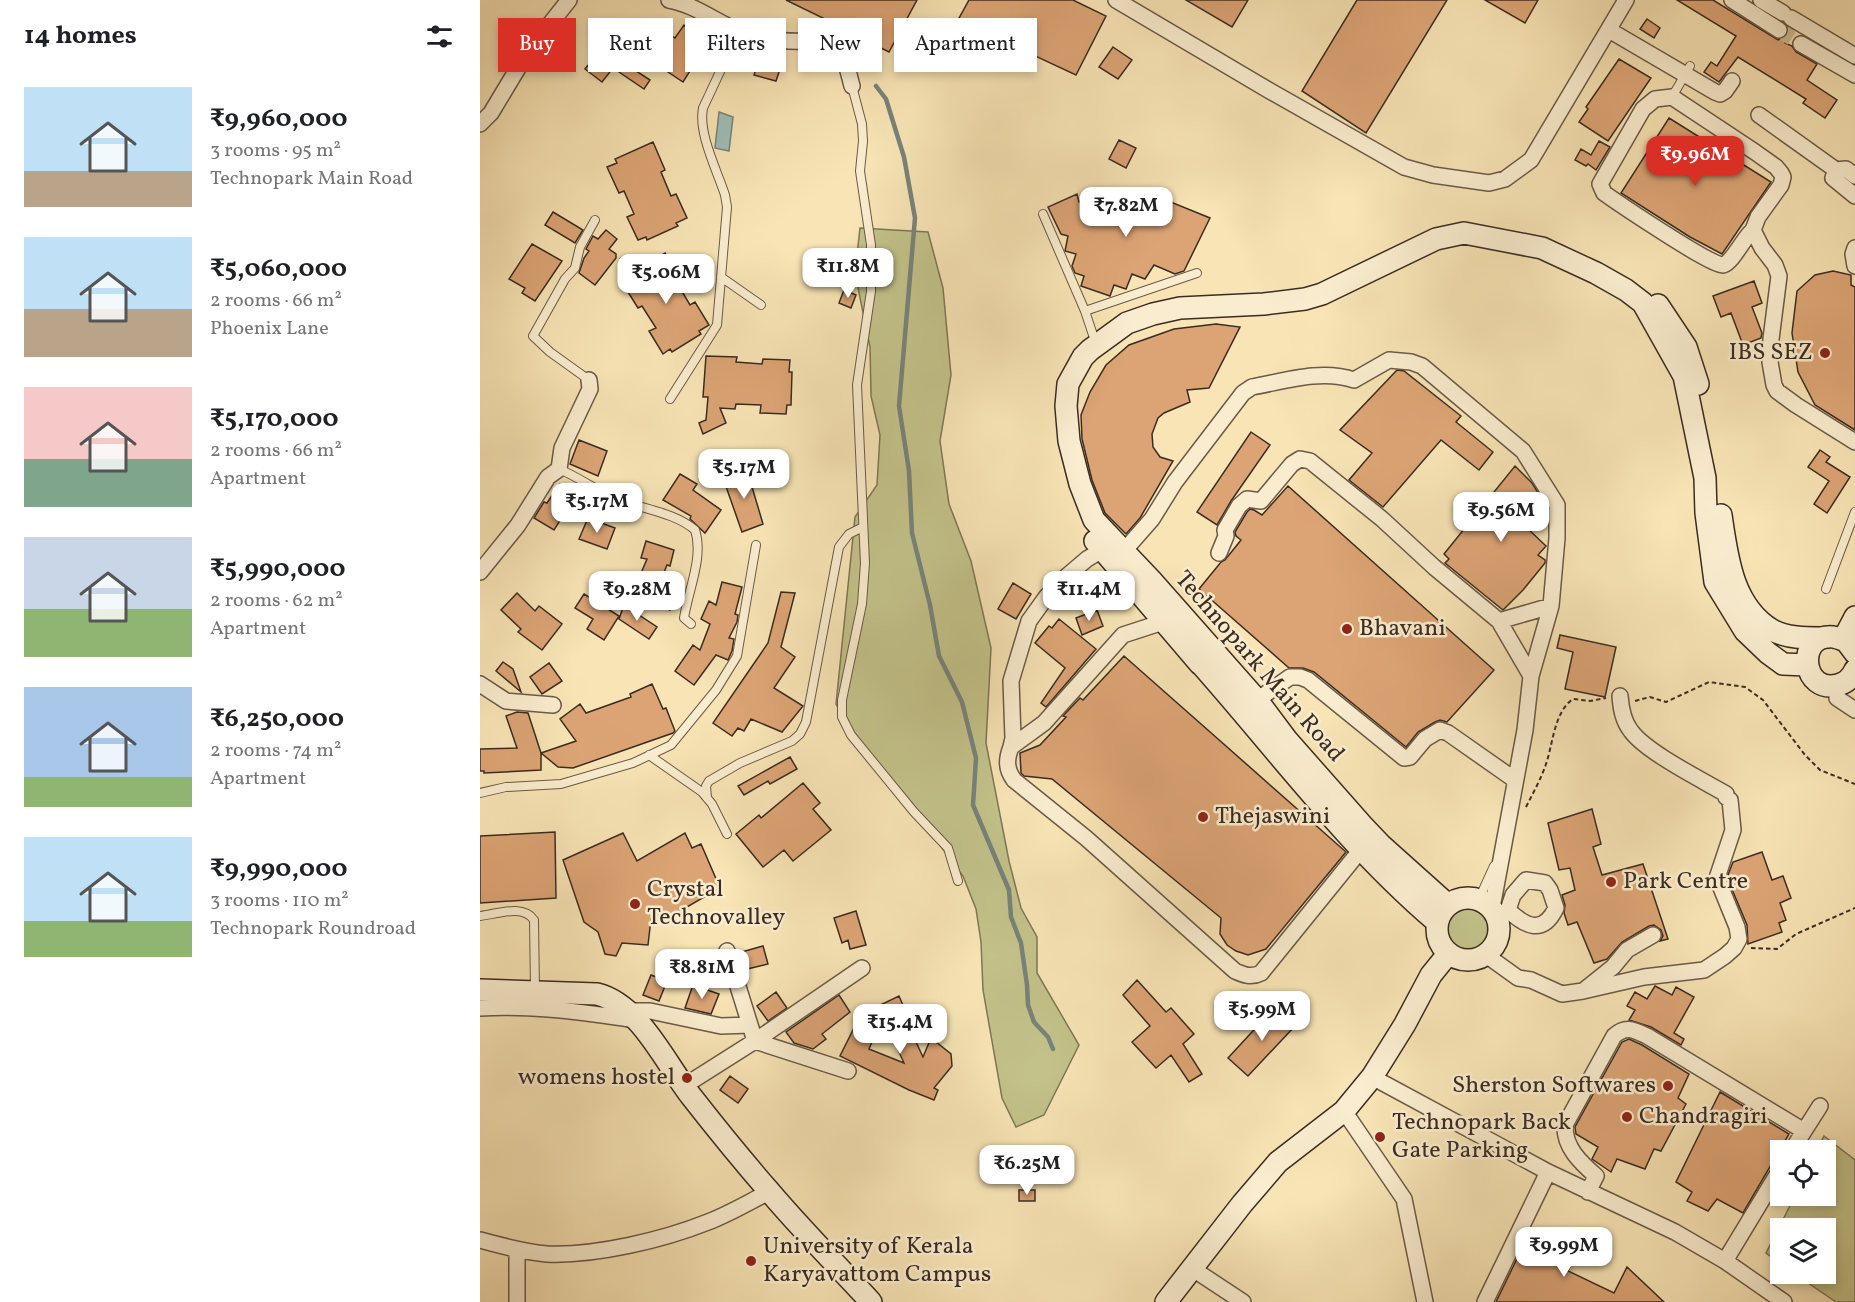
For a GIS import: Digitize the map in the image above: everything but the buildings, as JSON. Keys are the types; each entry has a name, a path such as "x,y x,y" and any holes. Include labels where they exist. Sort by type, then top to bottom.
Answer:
{"street":[{"path":"480,124 491,113 527,53 569,0"},
{"path":"669,0 688,4 712,18"},
{"path":"1116,0 1404,167 1433,175 1489,183 1505,179 1531,160 1626,0"},
{"path":"1732,0 1779,30"},
{"path":"1761,0 1855,56"},
{"path":"1608,30 1688,70 1720,93 1725,91 1732,81"},
{"path":"1816,32 1806,46 1855,75"},
{"path":"786,40 817,41 840,53 852,86"},
{"path":"1672,97 1762,157 1781,173 1783,177 1781,185 1758,217 1753,230 1746,236 1728,262 1723,265 1718,264 1700,255 1603,191 1600,184 1643,109 1655,99 1672,97"},
{"path":"1760,114 1836,170 1846,169 1855,176"},
{"path":"1836,170 1833,178 1835,181 1855,196"},
{"name":"Technopark Main Road","path":"1443,913 1409,898 1370,859 1310,794 1087,533 1070,494 1059,441 1057,400 1063,371 1093,335 1149,306 1181,299 1302,293 1345,276 1436,229 1489,227 1526,235 1593,257 1648,290 1686,346 1707,423 1735,586 1750,610 1773,631 1848,653"},
{"path":"1753,230 1762,248 1775,265 1779,276 1771,339 1770,362 1774,385 1777,391 1796,405 1855,442"},
{"name":"Technopark Main Road","path":"1200,664 1163,622 1112,551 1095,520 1080,484 1069,441 1066,406 1068,384 1083,357 1127,323 1153,314 1188,307 1264,304 1314,297 1436,238 1467,233 1542,248 1596,273 1626,290 1643,303 1684,376 1705,478 1706,513 1715,582 1745,631 1768,653 1783,664 1807,665"},
{"path":"1855,248 1853,254 1855,266"},
{"path":"1370,859 1359,852 1261,973 1254,977 1244,975 1234,971 1077,831 1014,780 1007,765 1013,738 1011,681 1029,621 1047,596 1087,560 1112,551 1152,519 1175,482 1243,393 1252,387 1321,375 1343,376 1354,380 1389,360 1411,362 1422,366 1523,451 1557,505 1557,538 1551,606 1531,676 1525,730 1502,848 1494,908 1500,926 1498,937 1494,947 1486,955 1471,961 1448,954 1439,941 1443,913 1460,898 1494,908"},
{"path":"480,572 518,525 548,477 559,469 562,448 590,389 589,380"},
{"path":"1219,552 1226,536 1225,530 1239,506 1248,499 1261,501 1292,464 1300,459 1310,461 1382,519 1434,567 1499,621 1531,676"},
{"name":"Technopark Main Road","path":"1087,533 1151,580 1257,700 1287,740 1443,913"},
{"path":"1499,621 1551,606"},
{"path":"1855,618 1848,653 1849,679 1837,698 1855,710"},
{"path":"1011,747 1044,723 1123,634 1163,622"},
{"path":"1846,687 1821,684 1815,680 1807,665 1808,652 1816,642 1848,653"},
{"path":"1257,700 1290,677 1300,677 1308,680 1404,758 1410,757 1425,739 1440,730 1448,733 1515,780"},
{"path":"480,684 507,701 553,705"},
{"path":"1486,955 1518,978 1531,980 1562,994 1644,977 1704,970 1734,948 1739,939 1737,927 1717,878 1733,830 1730,800 1726,794 1646,746 1631,731 1623,716 1620,696"},
{"path":"1583,991 1613,967 1627,950 1653,935"},
{"path":"727,951 755,1041"},
{"path":"1166,1302 1242,1204 1278,1162 1344,1111 1372,1077 1405,1024 1431,975 1448,954"},
{"path":"684,1086 862,968"},
{"path":"480,990 597,994 609,997 652,1038 684,1086 769,1192 871,1302"},
{"path":"480,1008 542,1009 631,1016 650,1011 722,1026 750,1025"},
{"path":"1588,1192 1596,1176 1580,1162 1570,1147 1565,1125 1614,1036 1621,1030 1630,1028 1647,1036 1804,1131"},
{"path":"755,1041 848,1071"},
{"path":"1372,1077 1548,1172 1645,1217 1725,1261 1784,1302"},
{"path":"1798,1140 1820,1106"},
{"path":"1344,1111 1404,1199 1425,1302"},
{"path":"1485,1302 1548,1172"},
{"path":"1725,1261 1770,1187"},
{"path":"480,1240 517,1250 548,1254 633,1245 708,1222 769,1192"},
{"path":"517,1250 517,1302"},
{"path":"1193,1269 1243,1302"}],"lane":[{"path":"1672,97 1688,70"},
{"path":"670,399 717,325 727,207 703,131 702,117 720,72"},
{"path":"852,86 862,124 860,171 871,245 871,291 857,385 865,563 862,603 842,700 842,717 851,735 871,760 914,812 948,848 957,881"},
{"path":"1043,214 1093,335"},
{"path":"589,380 550,352 533,336 565,279 575,268 580,247 595,220"},
{"path":"1085,311 1197,273"},
{"path":"721,277 761,305"},
{"path":"559,469 612,497 677,520 695,530 697,538 695,562 684,618 691,624"},
{"path":"1826,589 1855,512"},
{"path":"707,798 706,786 709,781 740,763 792,741 800,734 806,722 839,547 849,534 863,527"},
{"path":"480,793 506,787 561,784 625,766 671,745 716,690 737,656 756,545"},
{"path":"649,755 707,798 727,834"},
{"path":"480,916 522,910 532,916 534,920 535,993"}],"path":[{"path":"1524,811 1546,765 1560,715 1568,702 1573,699 1590,701 1620,696 1637,702 1650,697 1666,702 1709,682 1745,687 1763,700 1820,770 1855,784"},
{"path":"1734,948 1777,949 1796,934 1855,909"}],"shaded area":[{"path":"860,228 928,232 943,288 951,375 940,441 949,504 971,561 991,648 986,743 1009,861 1021,908 1037,937 1037,973 1079,1045 1044,1115 1016,1127 1002,1098 983,990 981,942 976,909 963,876 882,768 855,740 836,704 855,517 877,485 880,435 871,396 870,347 855,273"},
{"path":"1462,904 1472,904 1485,911 1492,924 1492,934 1485,947 1472,954 1462,954 1453,950 1446,943 1442,934 1442,924 1446,915 1453,908"},
{"path":"1836,1145 1855,1160 1855,1302 1836,1302 1810,1284 1836,1284 1836,1218 1784,1218 1790,1206 1836,1206"}],"water":[{"path":"719,112 733,117 729,151 715,148"}],"waterway":[{"path":"876,86 886,99 904,157 915,218 899,406 909,471 912,533 930,605 939,656 962,702 976,758 973,805 1009,890 1011,917 1021,943 1028,1005 1034,1022 1048,1037 1053,1049"}],"tunnel":[{"path":"1779,30 1801,44"}],"place":[{"name":"IBS SEZ","path":"1825,353"},
{"name":"Bhavani","path":"1347,629"},
{"name":"Thejaswini","path":"1203,817"},
{"name":"Park Centre","path":"1611,882"},
{"name":"Crystal Technovalley","path":"635,904"},
{"name":"womens hostel","path":"687,1078"},
{"name":"Sherston Softwares","path":"1668,1086"},
{"name":"Chandragiri","path":"1627,1117"},
{"name":"Technopark Back Gate Parking","path":"1380,1137"},
{"name":"University of Kerala Karyavattom Campus","path":"751,1261"}]}
